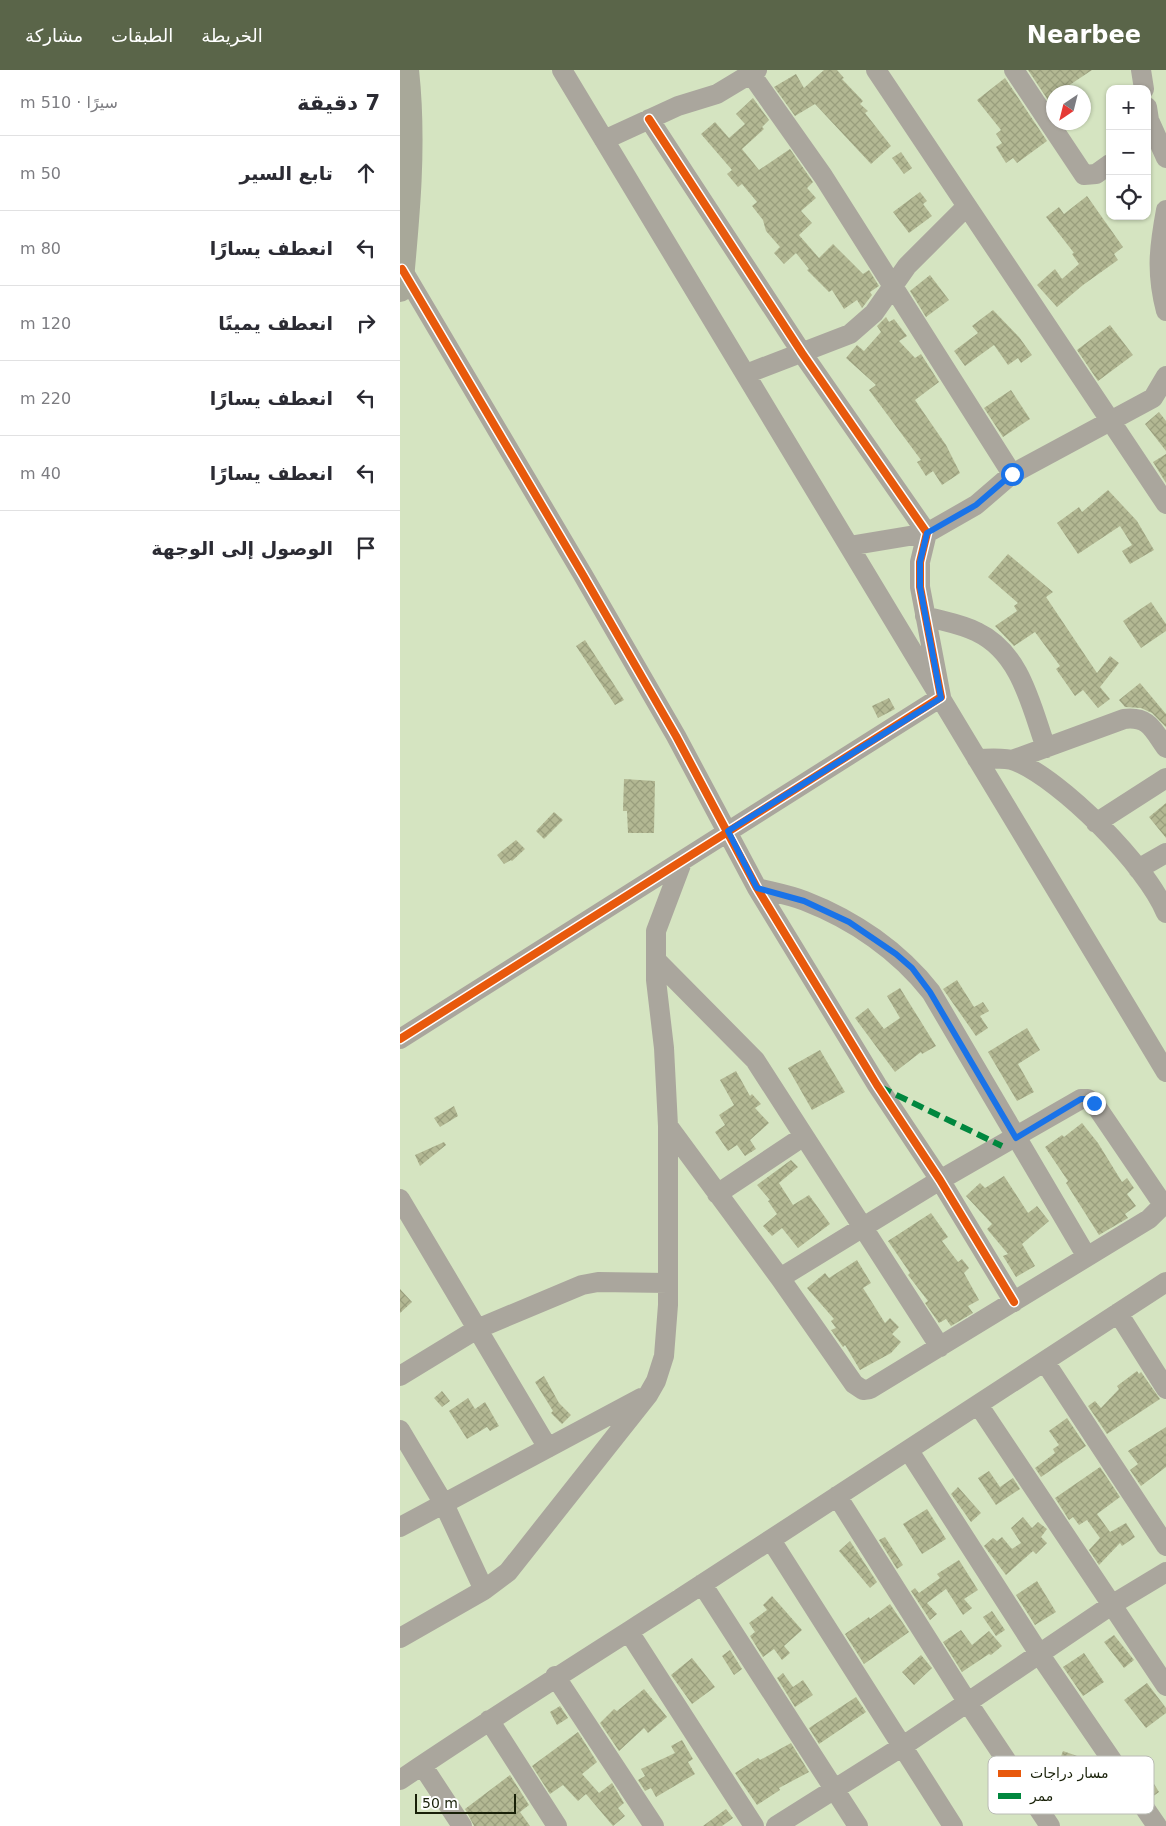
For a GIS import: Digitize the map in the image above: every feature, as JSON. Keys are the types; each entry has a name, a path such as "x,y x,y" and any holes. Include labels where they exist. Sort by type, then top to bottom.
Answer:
{"main road":[{"path":"401,279 408,193 409,150 406,70"}],"street":[{"path":"562,70 1166,1072"},
{"path":"876,70 1166,504"},
{"path":"1014,70 1084,175 1096,174 1106,167"},
{"path":"1141,70 1143,85"},
{"path":"604,140 678,106 717,94 754,72 823,176 1012,474"},
{"path":"648,119 802,354 927,533 920,562 920,587 941,698"},
{"path":"1151,124 1166,158"},
{"path":"746,374 850,334 874,313 907,266 967,206"},
{"path":"1166,210 1158,263 1160,288 1166,311"},
{"path":"401,279 583,575 728,831 757,888 877,1086 940,1180 1014,1302"},
{"path":"849,546 927,533 976,505 1012,474 1153,398 1166,376"},
{"path":"925,616 976,631 992,640 1008,655 1019,673 1046,748"},
{"path":"400,1039 941,698"},
{"path":"977,759 1012,760 1124,719 1137,718 1148,723 1166,748"},
{"path":"1012,760 1034,770 1096,823 1138,870 1166,913"},
{"path":"1096,823 1166,778"},
{"path":"1138,870 1166,853"},
{"path":"400,1638 484,1590 508,1572 648,1395 656,1381 664,1356 668,1283 668,1126 664,1048 656,960 656,931 682,862"},
{"path":"757,888 804,901 849,922 896,954 912,968 930,992 1086,1257"},
{"path":"656,960 756,1060 940,1347"},
{"path":"668,1126 780,1278 854,1384 863,1390 870,1388 940,1347 1150,1219 1160,1208 1160,1200 1094,1103 1088,1099 1081,1099 940,1180 780,1278"},
{"path":"717,1194 804,1136"},
{"path":"400,1198 548,1448"},
{"path":"400,1376 477,1329 582,1285 598,1282 668,1283"},
{"path":"400,1780 555,1676 629,1632 979,1406 1166,1282"},
{"path":"1118,1314 1166,1389"},
{"path":"1044,1362 1166,1546"},
{"path":"400,1528 648,1395"},
{"path":"979,1406 1166,1686"},
{"path":"400,1430 444,1504 484,1590"},
{"path":"909,1451 1040,1655 1110,1756"},
{"path":"837,1496 1003,1756"},
{"path":"771,1540 953,1826"},
{"path":"776,1826 903,1746 1113,1604 1166,1572"},
{"path":"702,1584 858,1826"},
{"path":"629,1632 754,1826"},
{"path":"555,1676 654,1826"},
{"path":"489,1720 557,1826"},
{"path":"422,1765 462,1826"},
{"path":"1042,1814 1050,1826"}],"building":[{"path":"824,70 837,70 844,78 842,79 863,101 860,104 868,111 865,113 891,146 871,164 815,104 795,116 774,87 796,74 804,88"},
{"path":"1028,70 1092,70 1070,85 1046,85 1046,97"},
{"path":"1005,78 1047,141 1017,163 1013,158 1006,163 996,147 1002,143 996,134 1001,130 977,100"},
{"path":"753,98 769,120 762,127 764,129 742,149 759,170 790,149 813,182 807,188 816,198 801,211 812,223 799,235 819,258 833,244 863,274 869,270 879,286 870,292 872,295 862,308 857,300 844,309 832,290 829,292 807,270 809,269 796,253 784,264 774,253 780,247 766,231 763,220 752,206 757,202 742,184 738,187 727,174 732,170 701,134 715,122 729,138 745,124 736,114"},
{"path":"901,152 912,168 904,174 892,158"},
{"path":"920,192 927,201 923,204 932,216 909,233 893,212"},
{"path":"1087,196 1123,247 1114,254 1118,260 1083,285 1057,307 1037,285 1055,269 1062,279 1079,264 1072,254 1074,253 1046,217 1059,207 1064,214"},
{"path":"930,275 949,300 926,317 910,291"},
{"path":"993,310 1019,337 1032,355 1021,363 1018,358 1008,365 994,345 965,366 954,351 978,333 972,326"},
{"path":"886,317 889,322 894,319 907,336 899,341 915,358 921,354 939,382 915,400 946,445 960,473 942,485 933,471 926,476 917,462 921,460 869,390 876,385 846,358 857,345 864,351 881,332 877,326"},
{"path":"1110,325 1133,355 1098,381 1077,350"},
{"path":"1011,390 1030,419 1003,437 984,408"},
{"path":"1159,412 1166,421 1166,451 1145,424"},
{"path":"1166,454 1166,483 1153,462"},
{"path":"1108,490 1137,521 1154,550 1130,564 1122,551 1132,545 1120,526 1078,554 1057,523 1079,507 1082,512"},
{"path":"1008,554 1053,592 1046,597 1097,673 1110,656 1119,663 1100,687 1110,699 1098,708 1083,690 1075,696 1056,669 1060,666 1035,632 1014,646 995,626 1017,611 1014,606 1018,603 988,577"},
{"path":"1151,602 1166,624 1166,631 1141,648 1123,621"},
{"path":"585,640 624,700 615,705 576,646"},
{"path":"1140,683 1166,714 1166,727 1152,713 1141,708 1125,707 1119,700"},
{"path":"889,698 895,709 878,718 872,706"},
{"path":"624,779 655,781 654,833 628,833 627,811 623,811"},
{"path":"1166,803 1166,838 1149,817"},
{"path":"554,812 563,820 544,839 536,831"},
{"path":"516,840 525,849 512,861 504,864 497,855"},
{"path":"957,980 974,1007 983,1002 989,1011 980,1016 988,1028 976,1036 943,989"},
{"path":"900,988 936,1046 922,1054 921,1052 895,1072 855,1018 868,1008 884,1029 900,1018 887,996"},
{"path":"1027,1028 1040,1050 1018,1064 1034,1092 1017,1101 988,1052"},
{"path":"820,1050 845,1092 812,1110 788,1068"},
{"path":"736,1071 750,1096 752,1094 761,1104 755,1108 769,1123 750,1140 756,1149 745,1156 737,1145 728,1151 715,1132 725,1125 719,1115 734,1105 720,1080"},
{"path":"454,1106 458,1116 440,1127 434,1118"},
{"path":"1082,1123 1098,1143 1122,1182 1127,1178 1134,1188 1127,1194 1136,1206 1125,1214 1128,1218 1099,1235 1066,1183 1068,1181 1045,1147 1062,1135 1064,1137"},
{"path":"444,1142 446,1145 420,1166 415,1155"},
{"path":"791,1160 798,1167 779,1183 793,1205 809,1195 830,1224 798,1248 782,1228 772,1236 763,1226 777,1214 768,1201 770,1200 757,1185"},
{"path":"1004,1176 1028,1213 1037,1206 1049,1221 1022,1244 1035,1266 1016,1277 1003,1256 1008,1254 987,1229 992,1224 966,1196 980,1183 985,1188"},
{"path":"931,1213 948,1237 942,1241 958,1262 962,1259 969,1268 964,1273 979,1300 968,1306 973,1313 951,1326 946,1319 939,1323 925,1303 928,1301 908,1275 910,1273 888,1241"},
{"path":"857,1260 871,1283 863,1288 885,1323 890,1318 899,1327 892,1334 901,1342 891,1353 860,1370 845,1345 843,1347 831,1330 836,1328 831,1321 834,1319 807,1288 825,1273 829,1278"},
{"path":"400,1289 412,1302 400,1313"},
{"path":"1137,1371 1139,1374 1141,1372 1160,1399 1107,1434 1088,1406 1095,1401 1101,1408 1119,1389 1117,1386"},
{"path":"544,1376 559,1403 571,1415 562,1424 551,1413 553,1411 535,1382"},
{"path":"442,1391 450,1401 442,1407 434,1398"},
{"path":"468,1398 475,1409 485,1402 499,1426 490,1431 487,1427 467,1439 449,1411"},
{"path":"1067,1418 1086,1446 1041,1477 1035,1468 1055,1453 1053,1449 1059,1445 1049,1431"},
{"path":"1166,1427 1166,1467 1141,1486 1130,1470 1138,1464 1128,1451"},
{"path":"1100,1467 1120,1497 1097,1514 1110,1532 1126,1523 1135,1537 1122,1546 1120,1543 1099,1565 1089,1550 1100,1538 1087,1520 1079,1525 1073,1517 1069,1520 1055,1498"},
{"path":"989,1471 1000,1487 1013,1478 1020,1489 996,1505 978,1478"},
{"path":"958,1487 981,1513 971,1522 951,1494"},
{"path":"927,1509 946,1539 922,1554 903,1524"},
{"path":"1023,1517 1032,1528 1038,1522 1047,1529 1041,1537 1047,1543 1036,1554 1033,1551 1006,1575 984,1546 993,1538 997,1541 1002,1537 1012,1549 1021,1543 1011,1528"},
{"path":"885,1537 903,1565 897,1569 879,1540"},
{"path":"850,1541 877,1582 870,1588 839,1551"},
{"path":"959,1560 978,1590 964,1599 972,1608 963,1615 946,1589 927,1603 937,1614 930,1620 911,1591 915,1588 919,1593 940,1578 937,1574"},
{"path":"1037,1581 1056,1612 1035,1625 1016,1595"},
{"path":"772,1596 802,1630 784,1646 790,1653 782,1660 774,1649 763,1657 750,1636 755,1632 749,1623 767,1610 763,1605"},
{"path":"890,1604 909,1632 864,1664 845,1634"},
{"path":"992,1611 1005,1630 996,1636 983,1617"},
{"path":"961,1630 972,1645 989,1631 1002,1646 991,1655 989,1654 962,1672 943,1642"},
{"path":"1114,1635 1134,1660 1124,1668 1104,1642"},
{"path":"730,1650 742,1669 734,1675 722,1656"},
{"path":"1084,1653 1104,1682 1083,1696 1063,1667"},
{"path":"921,1655 932,1668 914,1685 902,1672"},
{"path":"692,1658 715,1687 692,1704 671,1675"},
{"path":"783,1673 793,1687 803,1680 813,1695 795,1707 777,1678"},
{"path":"1147,1683 1166,1708 1166,1713 1146,1728 1124,1700"},
{"path":"644,1689 667,1717 648,1733 644,1728 619,1751 600,1723 614,1709 617,1711"},
{"path":"856,1697 866,1712 819,1744 809,1728"},
{"path":"560,1706 568,1718 557,1725 550,1712"},
{"path":"578,1732 597,1762 582,1774 599,1793 612,1783 624,1803 618,1808 625,1816 613,1826 586,1794 578,1801 563,1785 550,1794 532,1766"},
{"path":"682,1740 693,1759 688,1762 695,1774 656,1797 651,1788 645,1791 638,1780 645,1776 641,1769 675,1753 671,1746"},
{"path":"791,1743 809,1772 779,1788 780,1790 757,1805 735,1773 758,1758 760,1760"},
{"path":"1063,1751 1077,1756 1061,1756"},
{"path":"510,1775 529,1805 520,1812 530,1826 474,1826 465,1809"},
{"path":"1154,1784 1159,1792 1154,1796"},
{"path":"726,1809 733,1818 722,1826 703,1826"}],"marked path":[{"path":"880,1087 1002,1146"}],"cycle path":[{"path":"400,1039 941,697 920,587 920,562 927,533 802,353 649,119"},
{"path":"402,269 676,736 757,888 877,1085 940,1180 1014,1302"}],"route":[{"path":"1012,474 976,505 955,519 927,533 920,562 920,587 941,698 728,831 757,888 804,901 849,922 896,954 912,968 930,992 1016,1138 1081,1099 1088,1099 1094,1103"}]}
